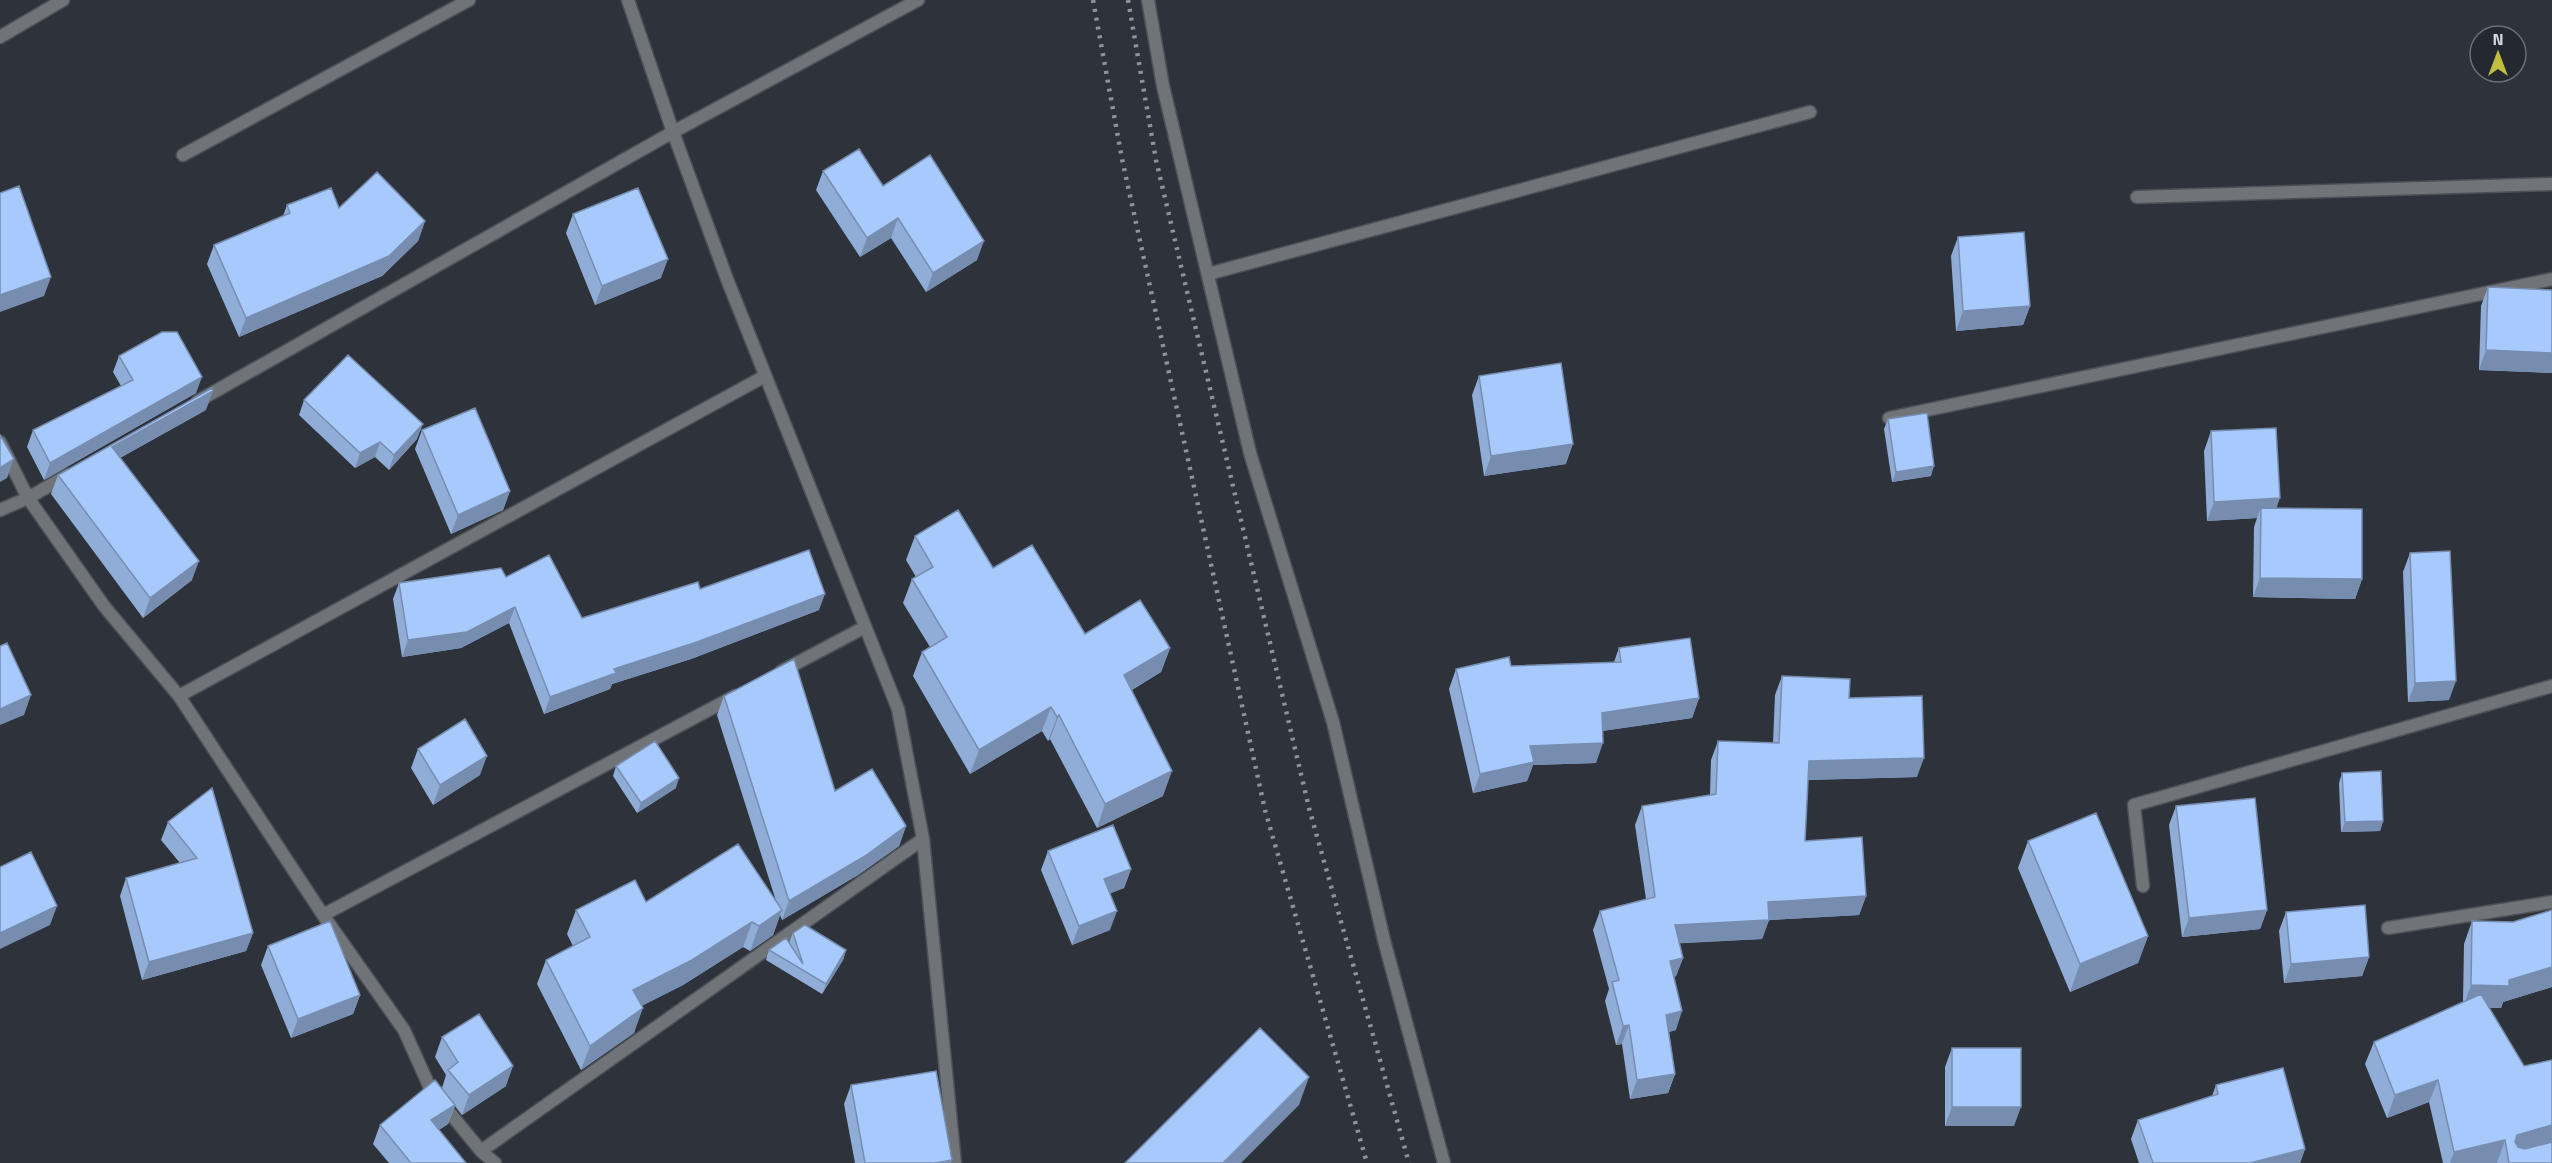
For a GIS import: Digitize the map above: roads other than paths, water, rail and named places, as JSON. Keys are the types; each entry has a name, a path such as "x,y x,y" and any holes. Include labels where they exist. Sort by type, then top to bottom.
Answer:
{"street":[{"path":"0,36 63,0"},
{"path":"183,155 469,0"},
{"path":"628,0 673,132 765,376 898,709 923,839 955,1163"},
{"path":"184,409 673,132 918,0"},
{"path":"1148,0 1164,86 1250,453 1333,722 1384,940 1444,1163"},
{"path":"1208,274 1810,112"},
{"path":"2138,197 2552,184"},
{"path":"1889,418 2552,279"},
{"path":"179,696 765,376"},
{"path":"0,442 28,498 104,606 179,696 323,915 404,1030 431,1090 481,1151 495,1163"},
{"path":"0,510 28,498 80,468"},
{"path":"771,677 865,627"},
{"path":"2143,886 2134,805 2552,686"},
{"path":"323,915 750,688"},
{"path":"481,1151 923,839"},
{"path":"2388,928 2552,902"}],"railway":[{"path":"1093,0 1122,159 1265,810 1367,1163"},
{"path":"1128,0 1156,160 1309,808 1409,1163"}]}
